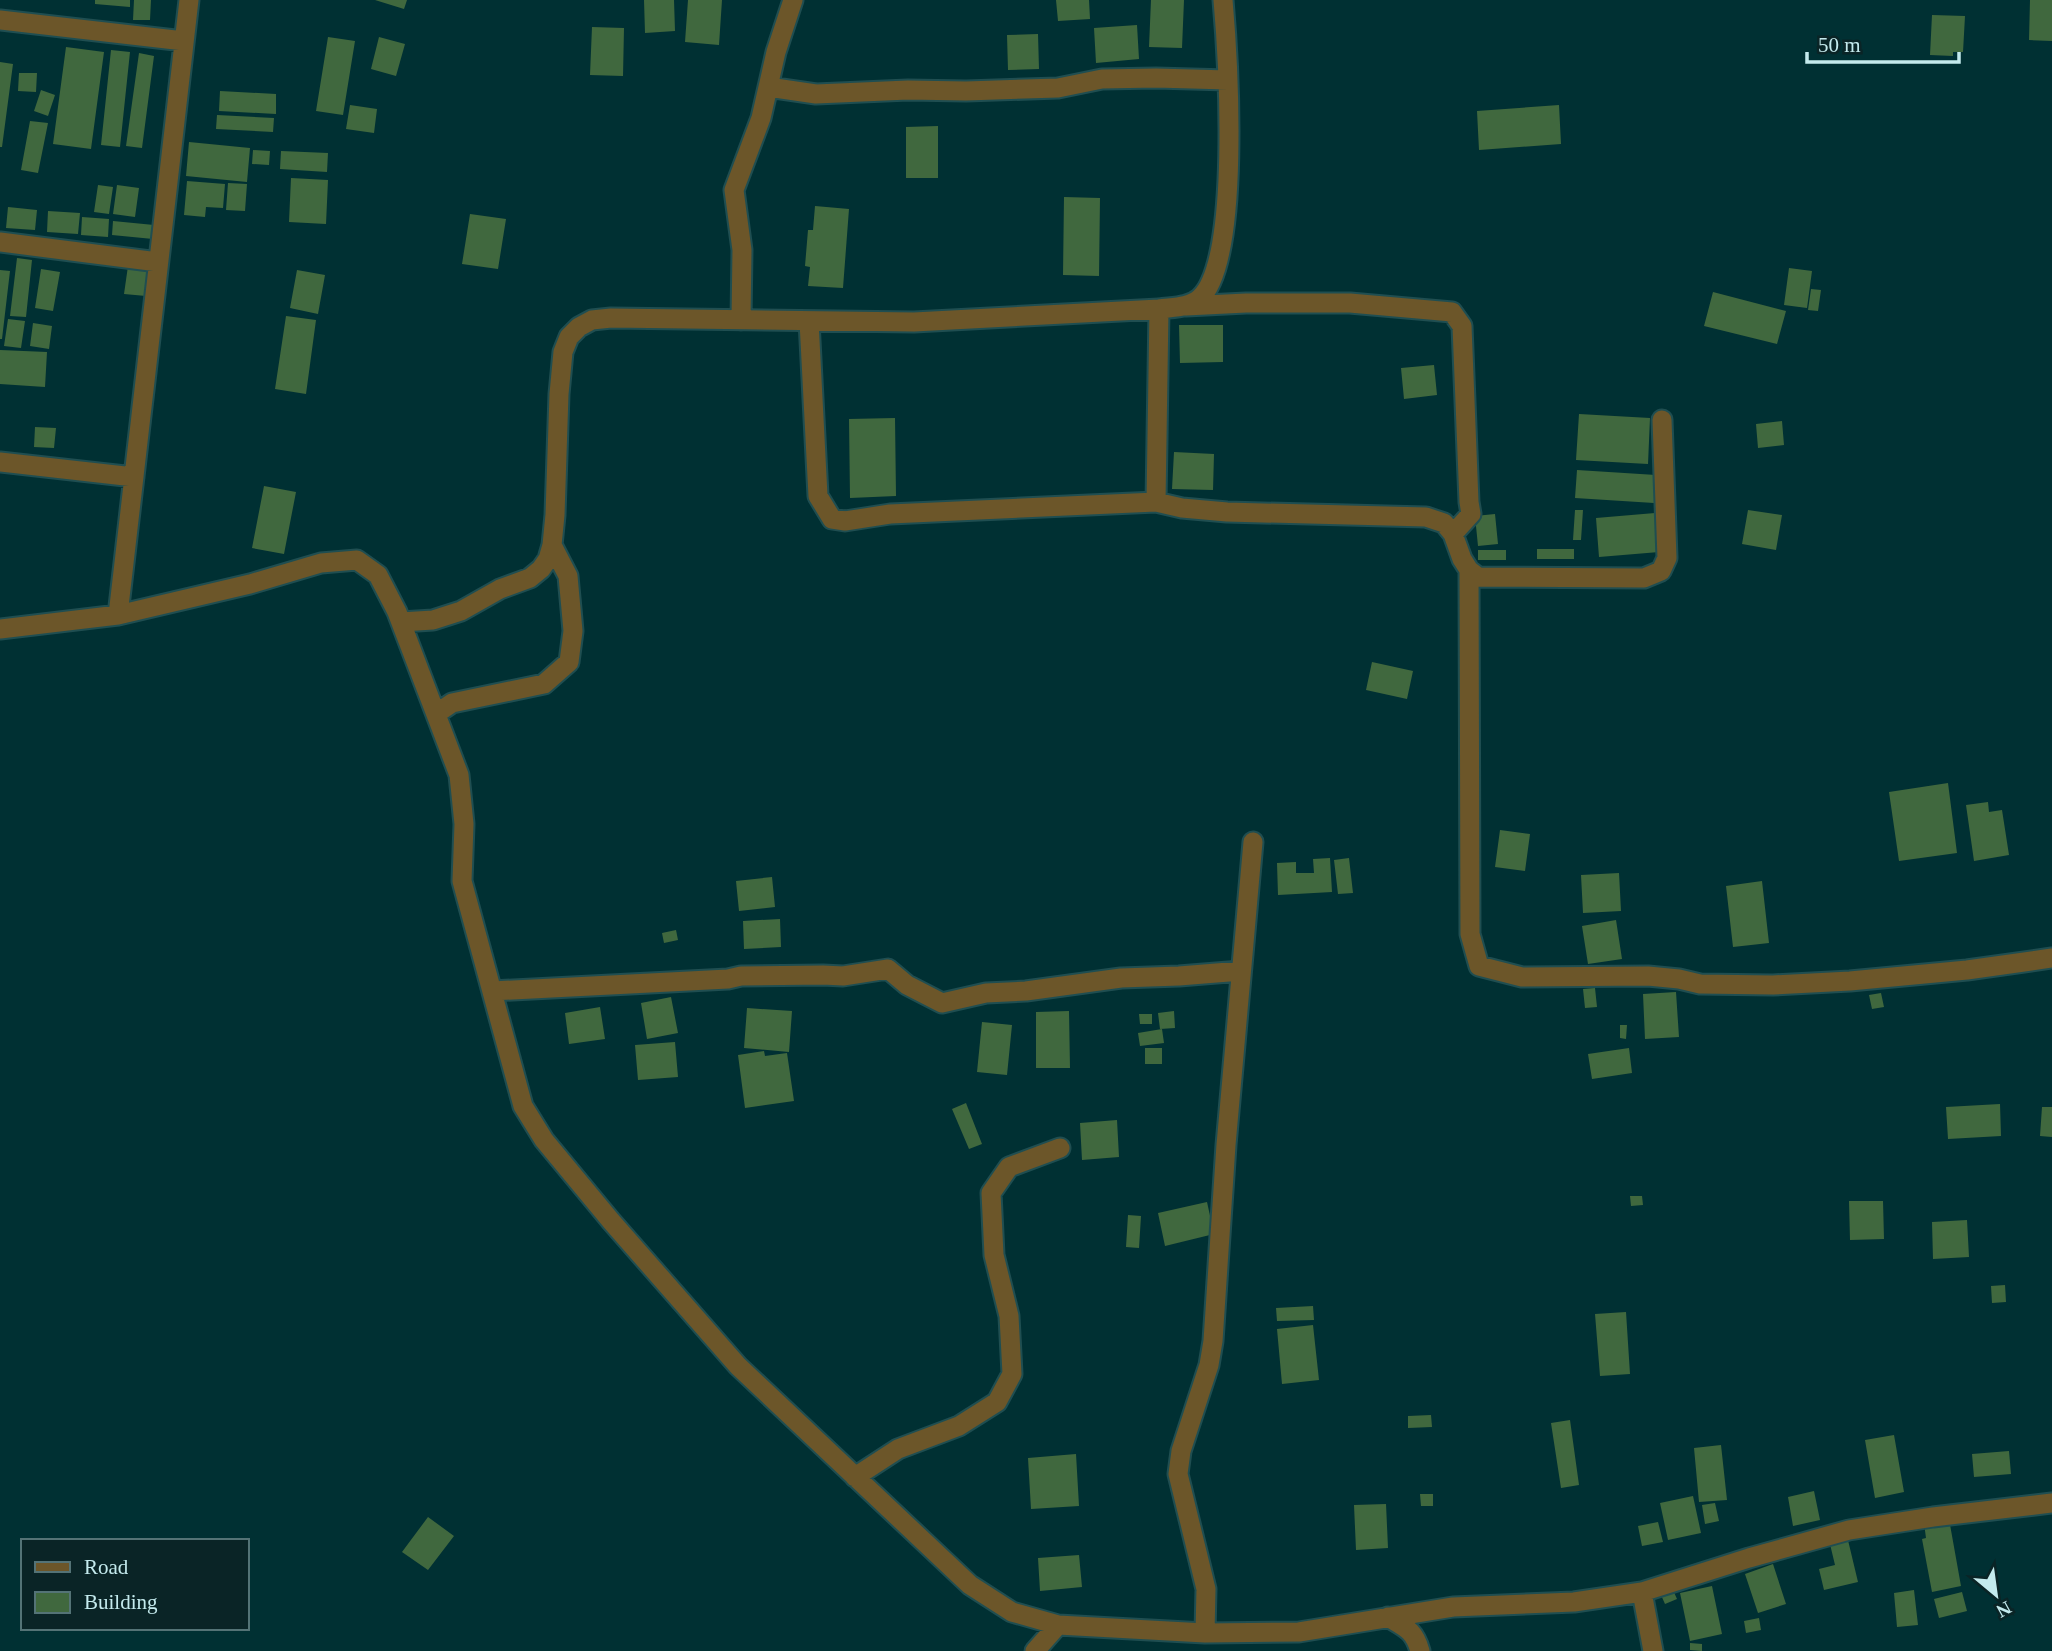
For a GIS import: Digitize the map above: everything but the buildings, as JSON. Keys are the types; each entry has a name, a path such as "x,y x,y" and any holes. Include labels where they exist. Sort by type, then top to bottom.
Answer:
{"street":[{"path":"118,615 190,0"},
{"path":"741,320 742,250 734,190 761,118 776,52 793,0"},
{"path":"1186,306 1200,299 1209,284 1215,269 1223,229 1228,185 1228,80 1223,0"},
{"path":"0,20 184,41"},
{"path":"768,87 816,94 1058,88 1102,79 1228,80"},
{"path":"0,242 158,262"},
{"path":"401,622 433,620 451,614 500,589 530,578 548,559 552,545 563,352 569,337 579,327 592,320 611,318 914,322 1246,303 1350,303 1452,312 1462,326 1471,514 1454,534"},
{"path":"1156,502 1159,309"},
{"path":"810,321 818,496 832,519 845,521 890,514 1156,502 1182,508 1227,512 1426,517 1444,523 1454,534 1462,559 1478,577 1643,578 1661,571 1667,558 1662,420"},
{"path":"0,462 134,477"},
{"path":"436,714 452,703 544,684 569,662 573,631 568,576 552,545"},
{"path":"0,629 118,615 321,564 357,560 378,575 401,622 459,775 464,824 462,881 523,1106 544,1140 611,1222 738,1366 970,1585 1012,1612 1058,1625 1205,1633 1299,1632 1453,1607 1574,1602 1642,1592 1849,1530 2052,1503"},
{"path":"1469,570 1470,934 1479,966 1522,976 1648,976 1700,984 1773,985 1850,982 2052,958"},
{"path":"1205,1633 1206,1590 1178,1474 1181,1451 1209,1365 1213,1341 1226,1145 1253,842"},
{"path":"492,991 728,979 741,976 842,976 888,969 907,985 942,1003 986,993 1026,991 1121,978 1241,971"},
{"path":"855,1477 898,1449 959,1426 997,1402 1012,1374 1009,1316 994,1255 991,1193 1009,1167 1060,1148"},
{"path":"1642,1592 1653,1651"},
{"path":"1388,1617 1411,1631 1420,1651"},
{"path":"1035,1651 1058,1625"}]}
